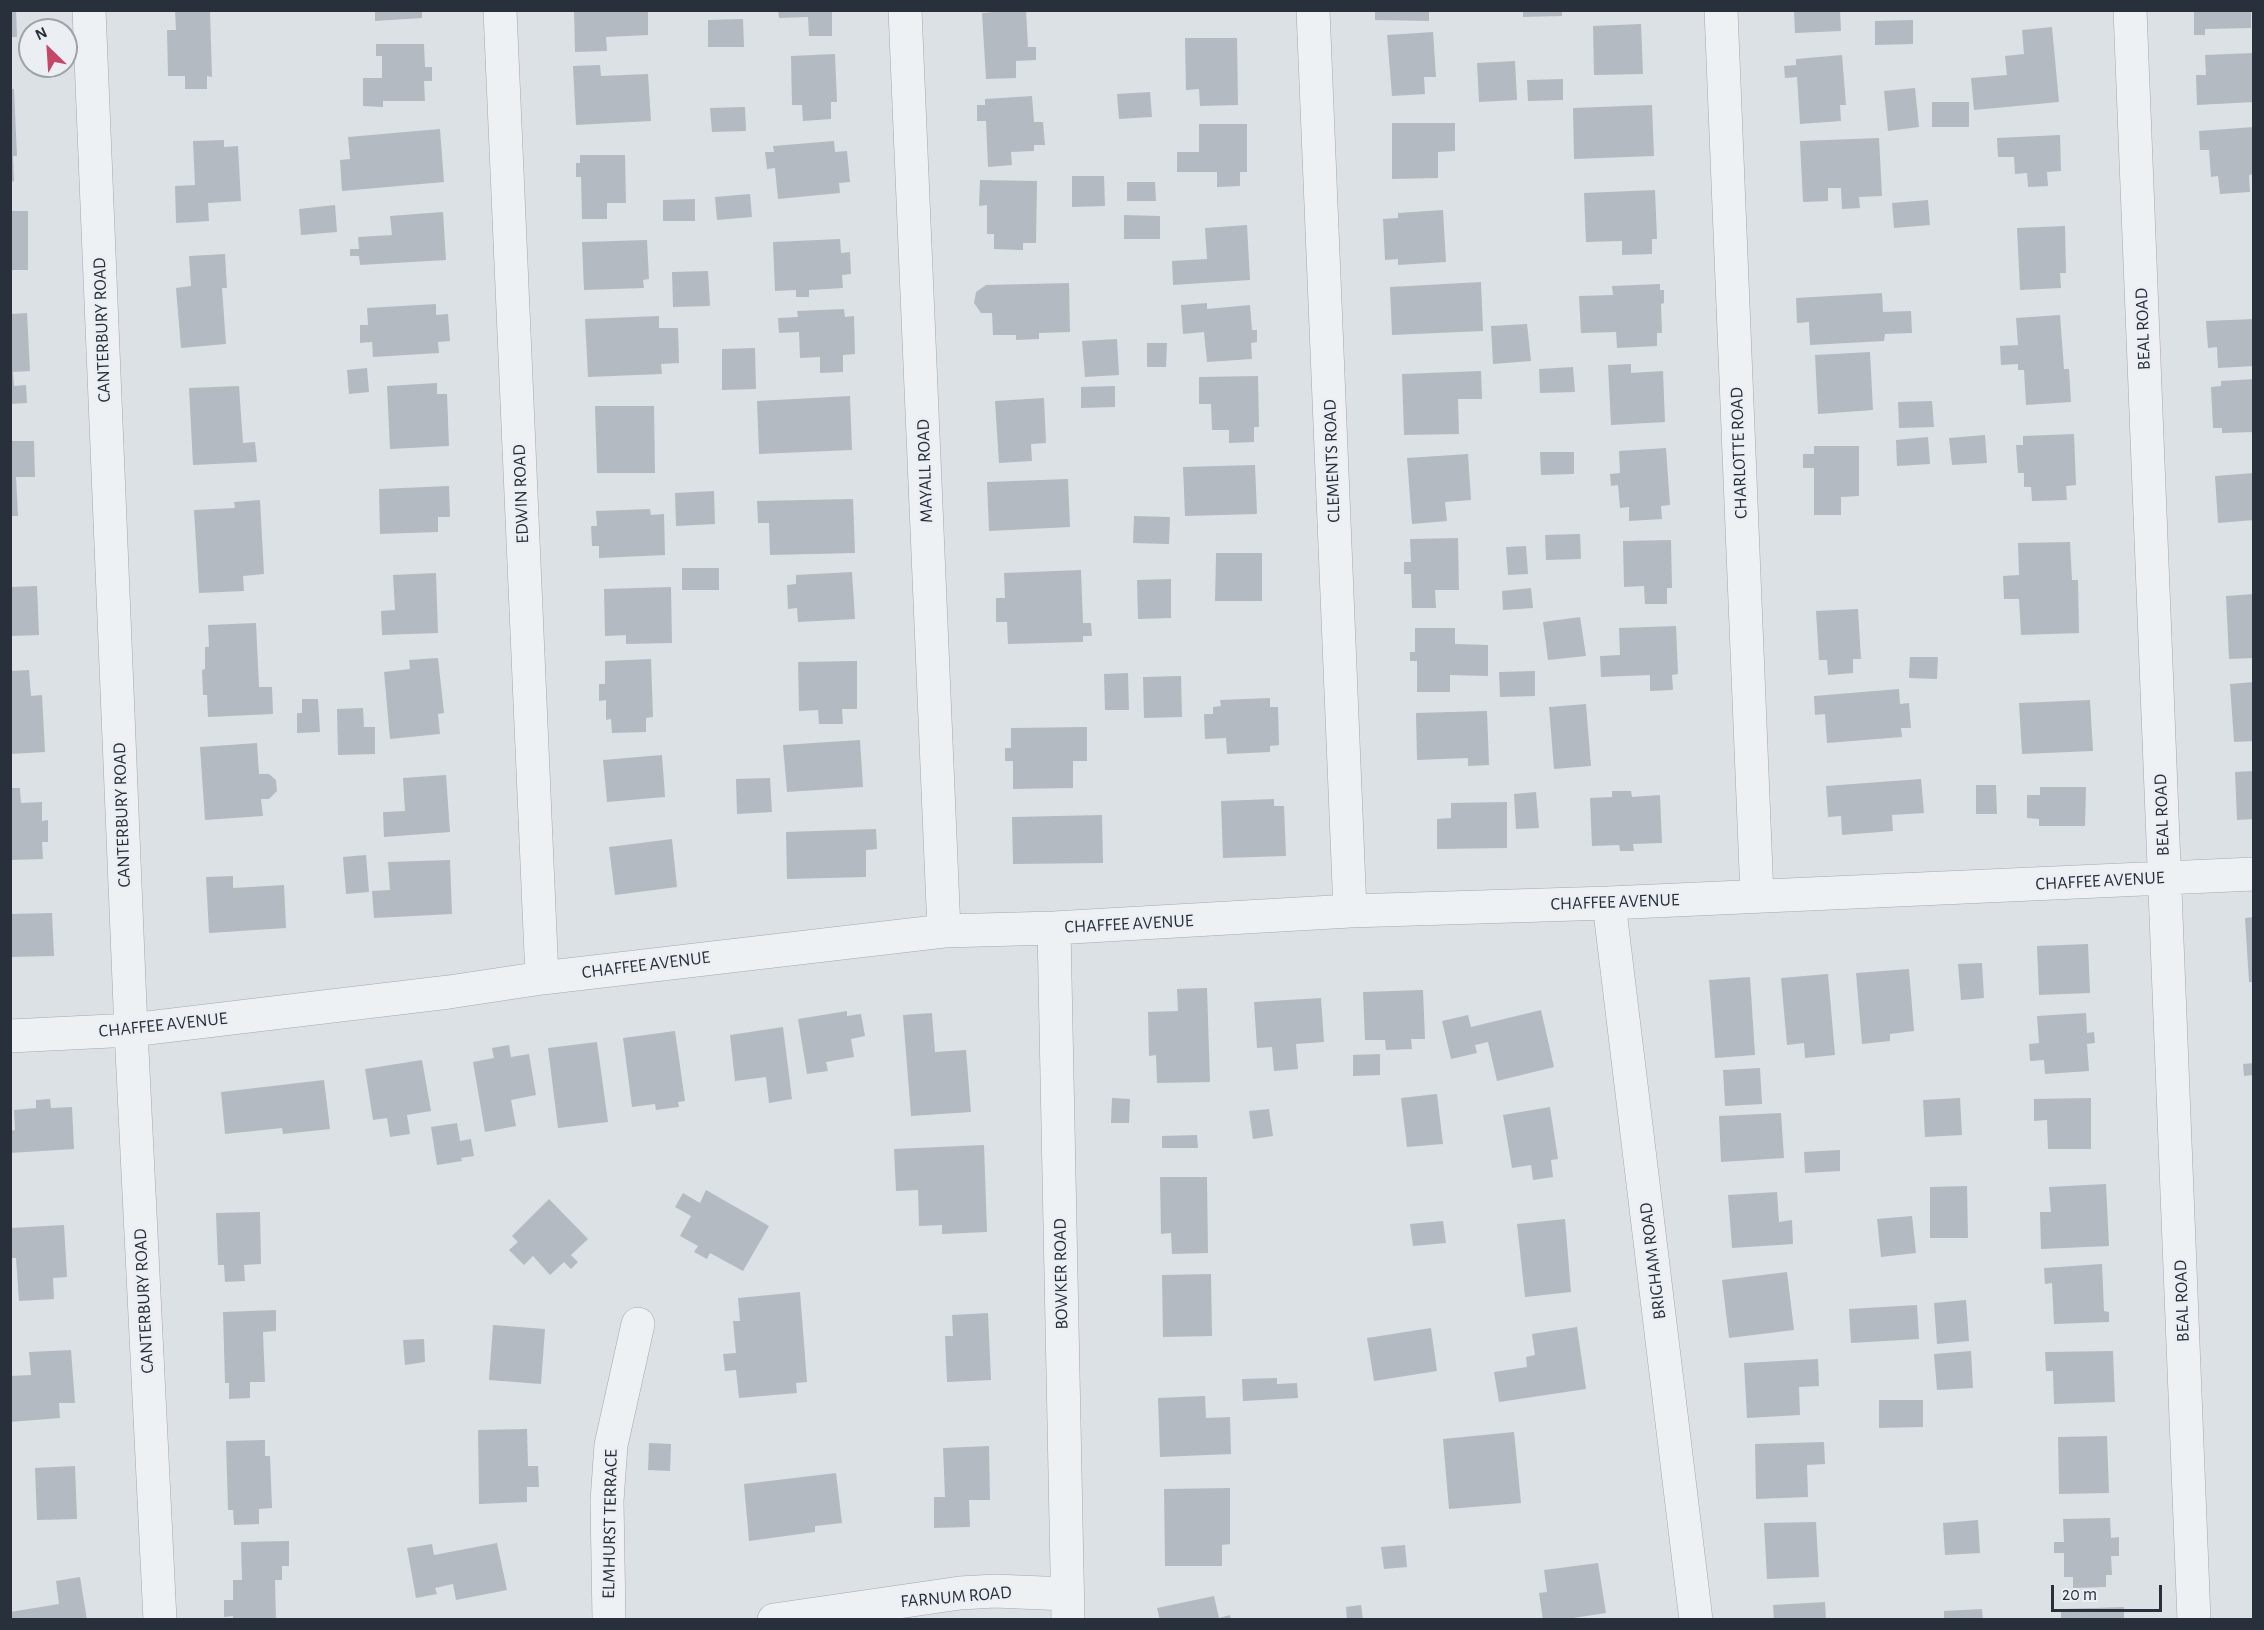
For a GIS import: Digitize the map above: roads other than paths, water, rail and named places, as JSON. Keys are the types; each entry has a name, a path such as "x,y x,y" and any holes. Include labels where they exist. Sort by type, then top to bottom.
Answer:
{"street":[{"name":"CANTERBURY ROAD","path":"89,10 131,1030 160,1620"},
{"name":"EDWIN ROAD","path":"500,10 542,978"},
{"name":"MAYALL ROAD","path":"905,10 944,931"},
{"name":"CLEMENTS ROAD","path":"1313,10 1350,911"},
{"name":"CHARLOTTE ROAD","path":"1721,10 1757,896"},
{"name":"BEAL ROAD","path":"2130,10 2194,1620"},
{"name":"CHAFFEE AVENUE","path":"10,1036 131,1030 449,992 542,978 944,931 1054,928 1350,911 1609,903 2253,874"},
{"name":"BRIGHAM ROAD","path":"1609,903 1696,1620"},
{"name":"BOWKER ROAD","path":"1054,928 1067,1607"},
{"name":"ELMHURST TERRACE","path":"609,1620 607,1513 611,1445 638,1324"},
{"name":"FARNUM ROAD","path":"774,1620 960,1593 996,1591 1067,1607"}]}
